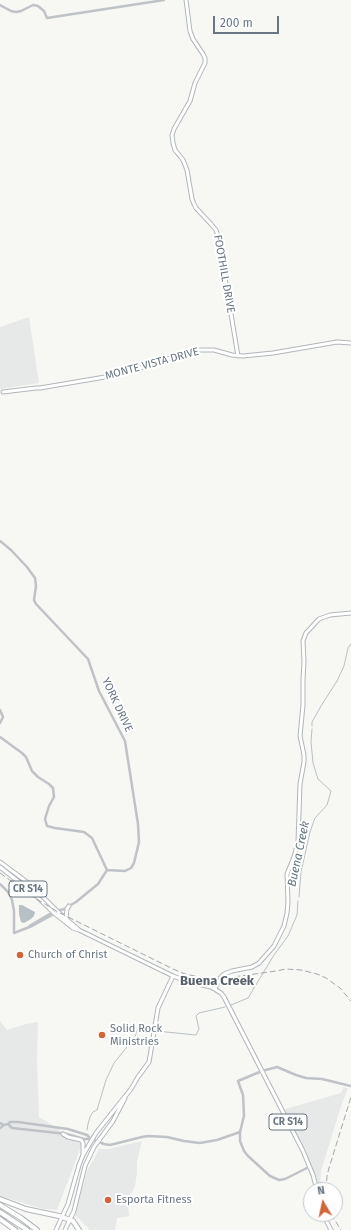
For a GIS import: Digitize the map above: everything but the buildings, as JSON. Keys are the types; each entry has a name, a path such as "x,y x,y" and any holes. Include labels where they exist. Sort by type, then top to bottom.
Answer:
{"highway":[{"path":"0,1199 26,1210 70,1220 76,1224 79,1230"},
{"path":"0,1205 37,1230"},
{"path":"0,1212 27,1230"},
{"path":"0,1219 15,1230"}],"main road":[{"name":"FOOTHILL DRIVE","path":"186,0 190,31 203,54 206,63 195,83 189,102 177,122 172,136 175,150 183,160 187,170 194,204 212,224 218,236 238,356"},
{"name":"MONTE VISTA DRIVE","path":"2,393 104,377 144,367 196,350 214,350 238,356 272,353 337,342 351,343"},
{"path":"215,989 219,979 224,974 252,967 259,963 274,946 284,926 288,902 287,874 298,842 300,784 304,762 300,736 303,704 303,640 306,633 319,619 330,615 351,614"},
{"name":"CR S14","path":"0,862 31,886 55,912 66,918 79,930"},
{"name":"CR S14","path":"0,867 18,881 28,885 69,926 173,976 215,989 224,997 303,1151 315,1182"},
{"path":"66,918 66,909 69,906"},
{"path":"65,1230 74,1211 85,1166 94,1147 113,1121 127,1095 149,1062 158,1008 173,976"},
{"path":"56,1230 68,1204 83,1155 108,1116 127,1095"},
{"path":"63,1134 68,1137 81,1140 84,1143 83,1155"}],"street":[{"path":"0,5 16,12 33,5 38,6 44,11 47,18 164,0"},
{"name":"YORK DRIVE","path":"0,541 11,550 35,578 36,586 34,600 36,604 88,659 92,666 99,691 125,741 138,824 139,842 134,863 131,868 125,871 108,870"},
{"path":"0,710 3,717 0,723"},
{"path":"0,737 22,753 26,757 32,771 53,788 54,797 49,806 45,819 46,826 84,832 88,834 92,838 108,870 94,888 69,906 55,912 30,927 14,933 14,911 12,900 8,892 0,884"},
{"path":"309,1166 283,1180 270,1176 248,1156 240,1141 240,1132 244,1114 243,1095 238,1082 262,1071 277,1067 306,1078 322,1079 351,1086"},
{"path":"0,1128 10,1122 18,1122 68,1129 87,1134 98,1142 110,1145 148,1136 167,1137 200,1143 218,1140 240,1132"},
{"path":"0,1123 6,1124 12,1128 92,1139"}],"shaded area":[{"path":"29,317 39,383 0,389 0,327"},
{"path":"19,905 22,905 35,912 31,919 24,923 21,922"},
{"path":"0,1021 7,1030 38,1022 37,1060 39,1117 82,1144 57,1210 43,1209 0,1196"},
{"path":"344,1087 348,1088 321,1171 320,1182 316,1182 311,1167 282,1110 341,1093"},
{"path":"142,1141 137,1162 135,1186 131,1194 127,1197 129,1216 117,1218 115,1230 90,1230 75,1215 87,1171 99,1149 108,1149"}],"waterway":[{"name":"Buena Creek","path":"312,726 312,722 337,681 344,666 348,648 351,644"},
{"name":"Buena Creek","path":"299,897 301,872 310,832 315,818 327,805 331,791 318,779 313,763 311,742 312,729"},
{"name":"Buena Creek","path":"231,1005 248,998 274,955 288,936 297,915 298,901"},
{"name":"Buena Creek","path":"156,1031 196,1035 199,1029 196,1016 199,1013 225,1007"},
{"name":"Buena Creek","path":"87,1130 90,1117 93,1112 97,1110 106,1080 114,1063 135,1037 139,1028 152,1030"}],"railway":[{"path":"0,873 32,896 58,912 185,974 219,979 286,969 301,970 326,978 340,988 351,1001"},
{"path":"327,1182 329,1168 351,1097"},
{"path":"336,1222 341,1230"}],"place":[{"name":"Church of Christ","path":"20,955"},
{"name":"Solid Rock Ministries","path":"102,1035"},
{"name":"Esporta Fitness","path":"108,1200"}],"district":[{"name":"Buena Creek","path":"217,981"}]}
